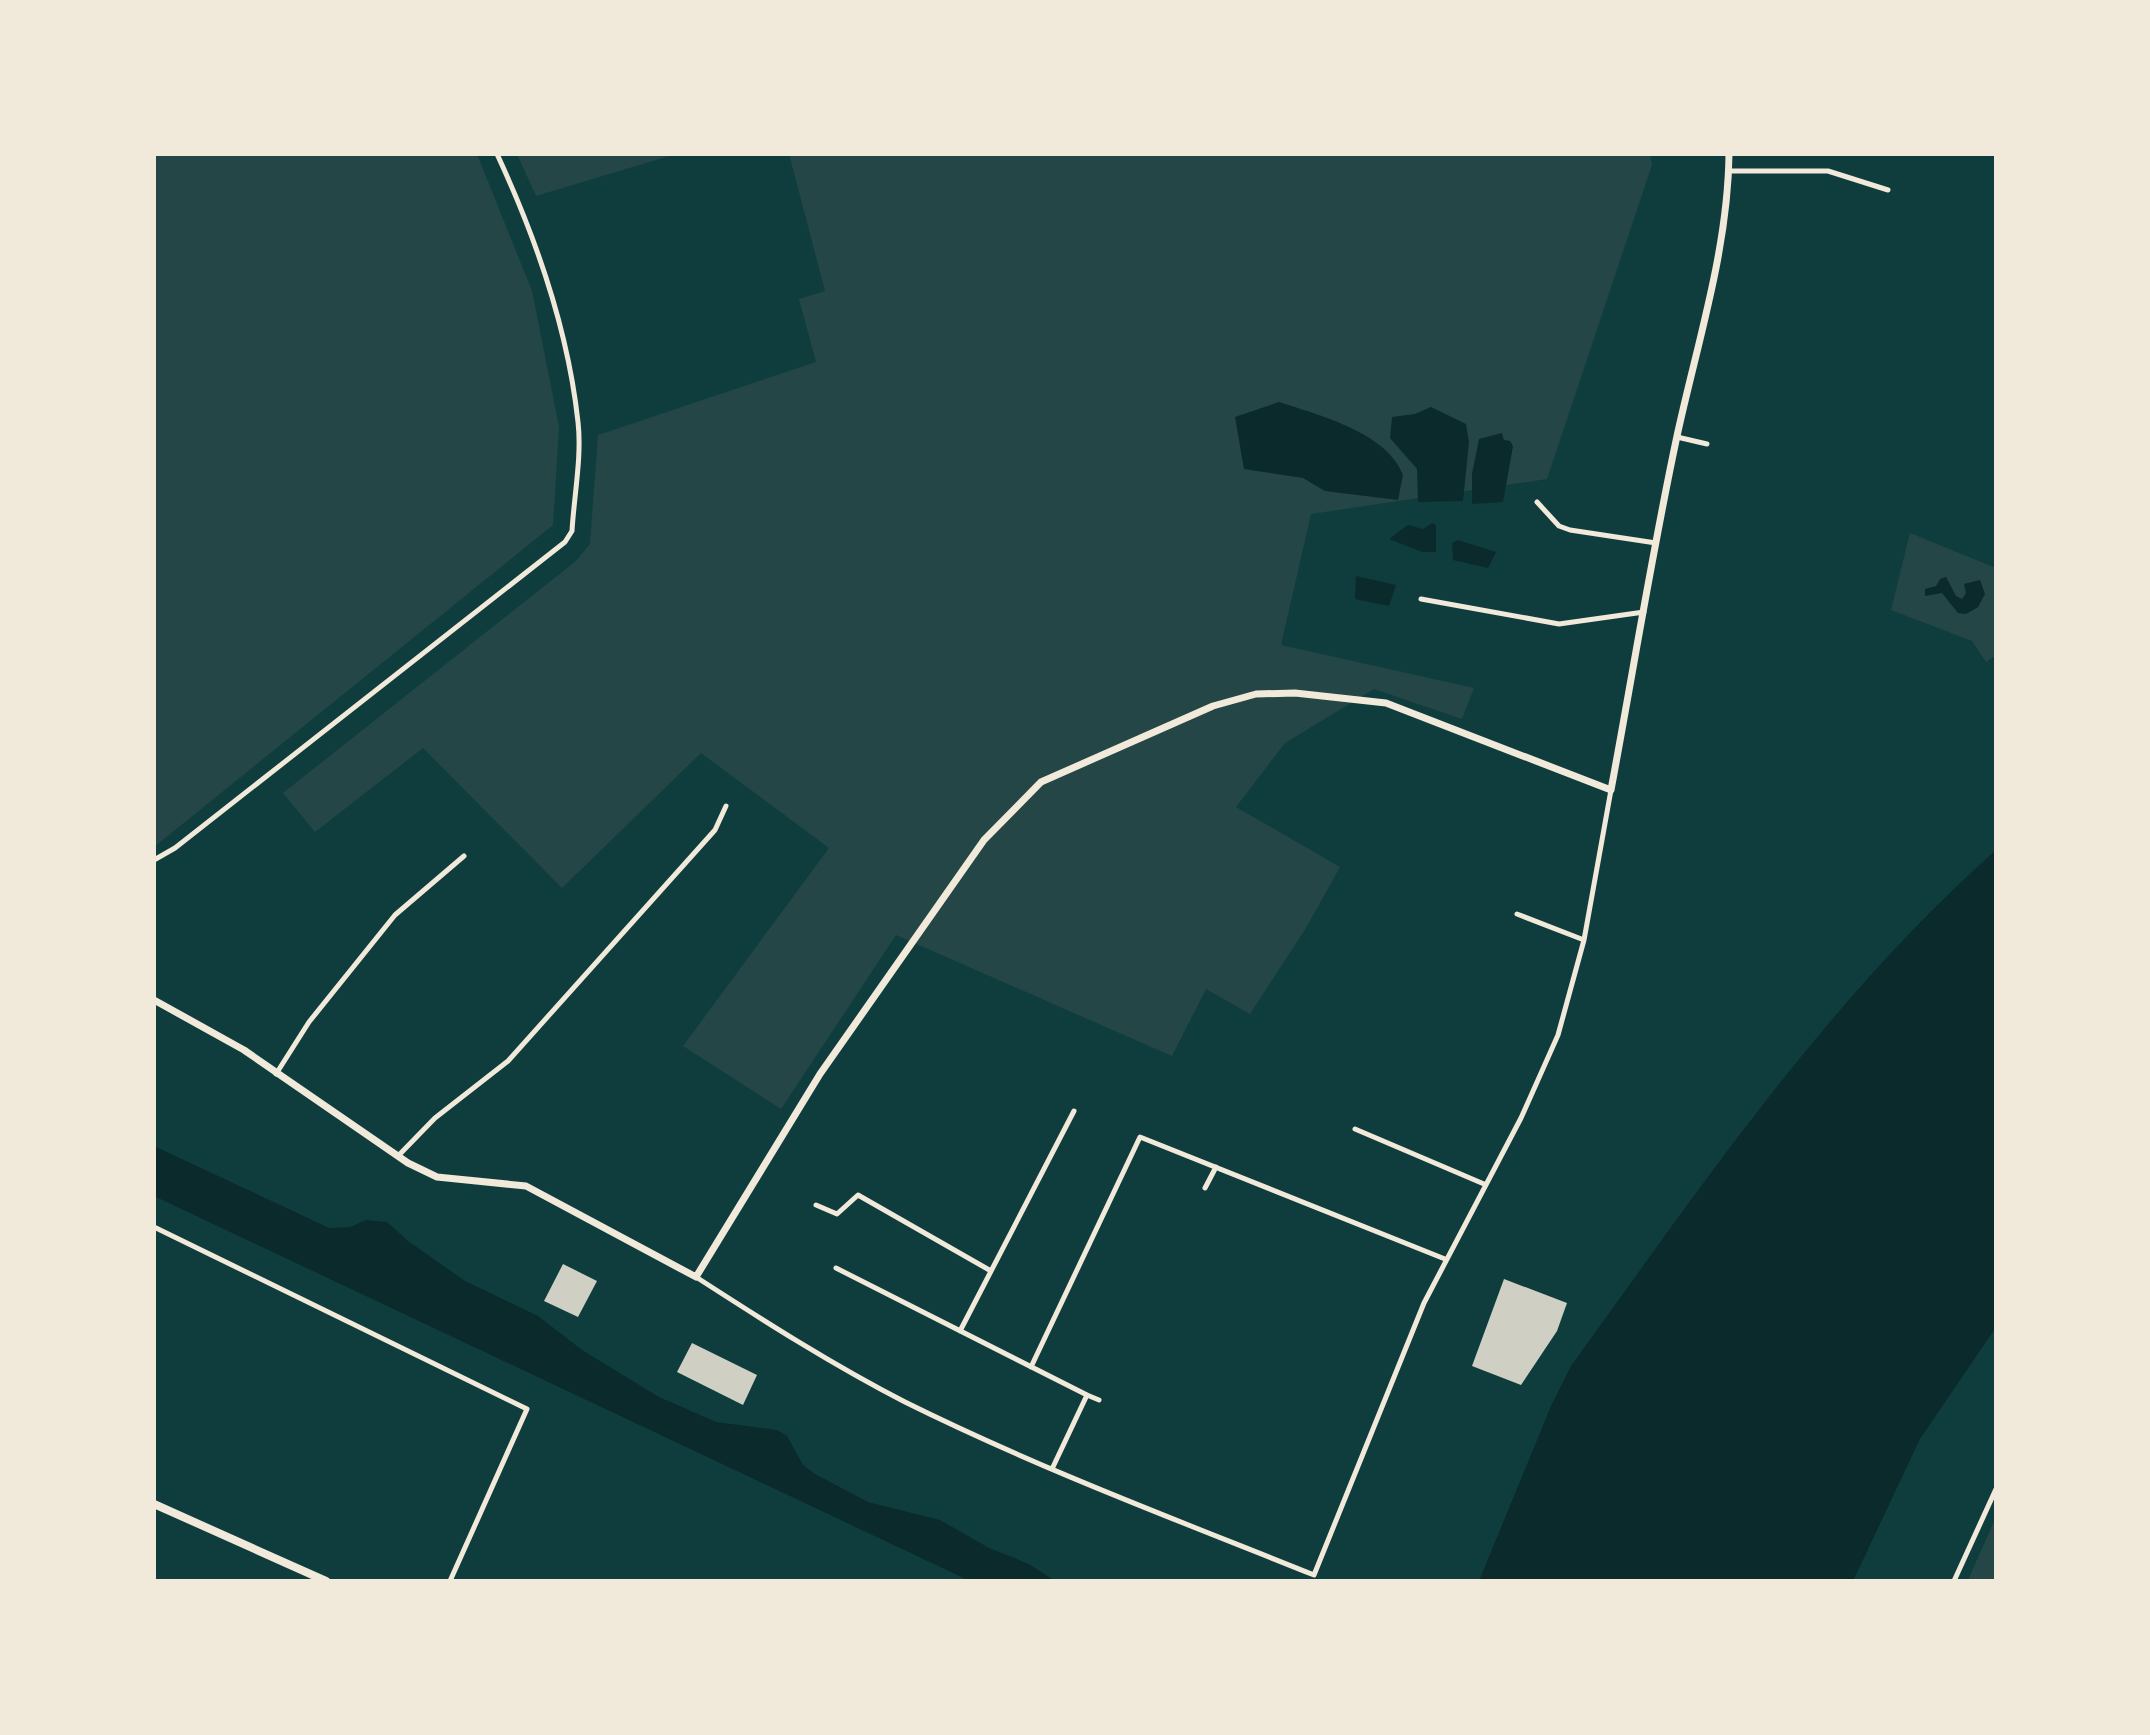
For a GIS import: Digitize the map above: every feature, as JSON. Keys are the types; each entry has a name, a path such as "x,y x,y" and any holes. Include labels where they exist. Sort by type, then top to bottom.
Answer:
{"main road":[{"path":"154,1504 326,1581"}],"street":[{"path":"154,860 175,848 565,542 572,531 578,424 570,380 538,249 497,154"},
{"path":"154,1000 244,1050 397,1157 437,1177 526,1186 696,1277 878,1387 1052,1469 1314,1575 1424,1303 1544,1069 1567,1007 1584,940 1677,437 1707,307 1729,171 1729,154"},
{"path":"1729,171 1828,171 1888,190"},
{"path":"1677,437 1707,444"},
{"path":"1537,502 1559,526 1570,530 1657,543"},
{"path":"1421,599 1559,624 1644,612"},
{"path":"696,1277 820,1074 984,840 1023,797 1052,776 1213,706 1256,694 1295,693 1386,703 1611,790"},
{"path":"397,1157 435,1118 508,1061 557,1009 715,830 726,806"},
{"path":"276,1074 309,1022 395,915 464,856"},
{"path":"1517,914 1584,940"},
{"path":"960,1331 1074,1111"},
{"path":"1355,1129 1484,1184"},
{"path":"1031,1367 1140,1137 1445,1259"},
{"path":"1205,1188 1216,1167"},
{"path":"816,1205 837,1214 858,1195 991,1271"},
{"path":"154,1227 527,1409 450,1581"},
{"path":"836,1268 1099,1400"},
{"path":"1052,1469 1087,1395"},
{"path":"1954,1581 1996,1489"}],"shaded area":[{"path":"154,154 477,154 532,291 559,427 553,525 154,847"},
{"path":"517,154 676,154 536,196"},
{"path":"789,154 1650,154 1652,165 1547,479 1311,514 1281,645 1474,688 1462,719 1374,689 1285,743 1236,807 1340,867 1306,928 1250,1014 1206,989 1172,1056 896,935 781,1109 683,1046 829,848 701,753 562,888 423,748 315,832 283,793 576,561 590,544 598,435 816,362 799,299 825,291"},
{"path":"1279,402 1350,427 1382,447 1395,460 1403,475 1398,500 1325,491 1303,478 1244,469 1235,417"},
{"path":"1431,407 1466,424 1469,442 1463,501 1418,502 1417,469 1390,438 1392,417 1415,414"},
{"path":"1502,433 1504,440 1510,441 1513,446 1503,502 1472,504 1472,474 1479,439"},
{"path":"1432,523 1436,525 1436,552 1422,552 1389,539 1408,525 1423,529"},
{"path":"1910,533 1996,568 1996,655 1986,662 1972,641 1891,610"},
{"path":"1458,540 1496,552 1488,568 1453,560 1452,543"},
{"path":"1356,576 1396,585 1389,606 1355,599"},
{"path":"1946,577 1956,596 1962,599 1966,593 1964,584 1980,580 1985,594 1978,607 1966,614 1958,613 1942,593 1925,596 1925,589 1936,586 1940,579"},
{"path":"1996,850 1996,1327 1920,1439 1853,1581 1479,1581 1551,1406 1571,1366 1719,1162 1822,1031 1877,968"},
{"path":"154,1146 329,1228 350,1227 366,1220 387,1222 408,1241 465,1281 538,1316 582,1350 659,1397 716,1422 777,1430 787,1436 803,1465 815,1474 868,1502 940,1520 989,1548 1029,1564 1055,1581 970,1581 154,1196"},
{"path":"1996,1517 1996,1581 1968,1581 1968,1580"}],"building":[{"path":"563,1264 597,1281 578,1317 544,1301"},
{"path":"1504,1279 1567,1303 1557,1331 1521,1385 1472,1366"},
{"path":"692,1343 757,1375 743,1405 677,1372"}]}
